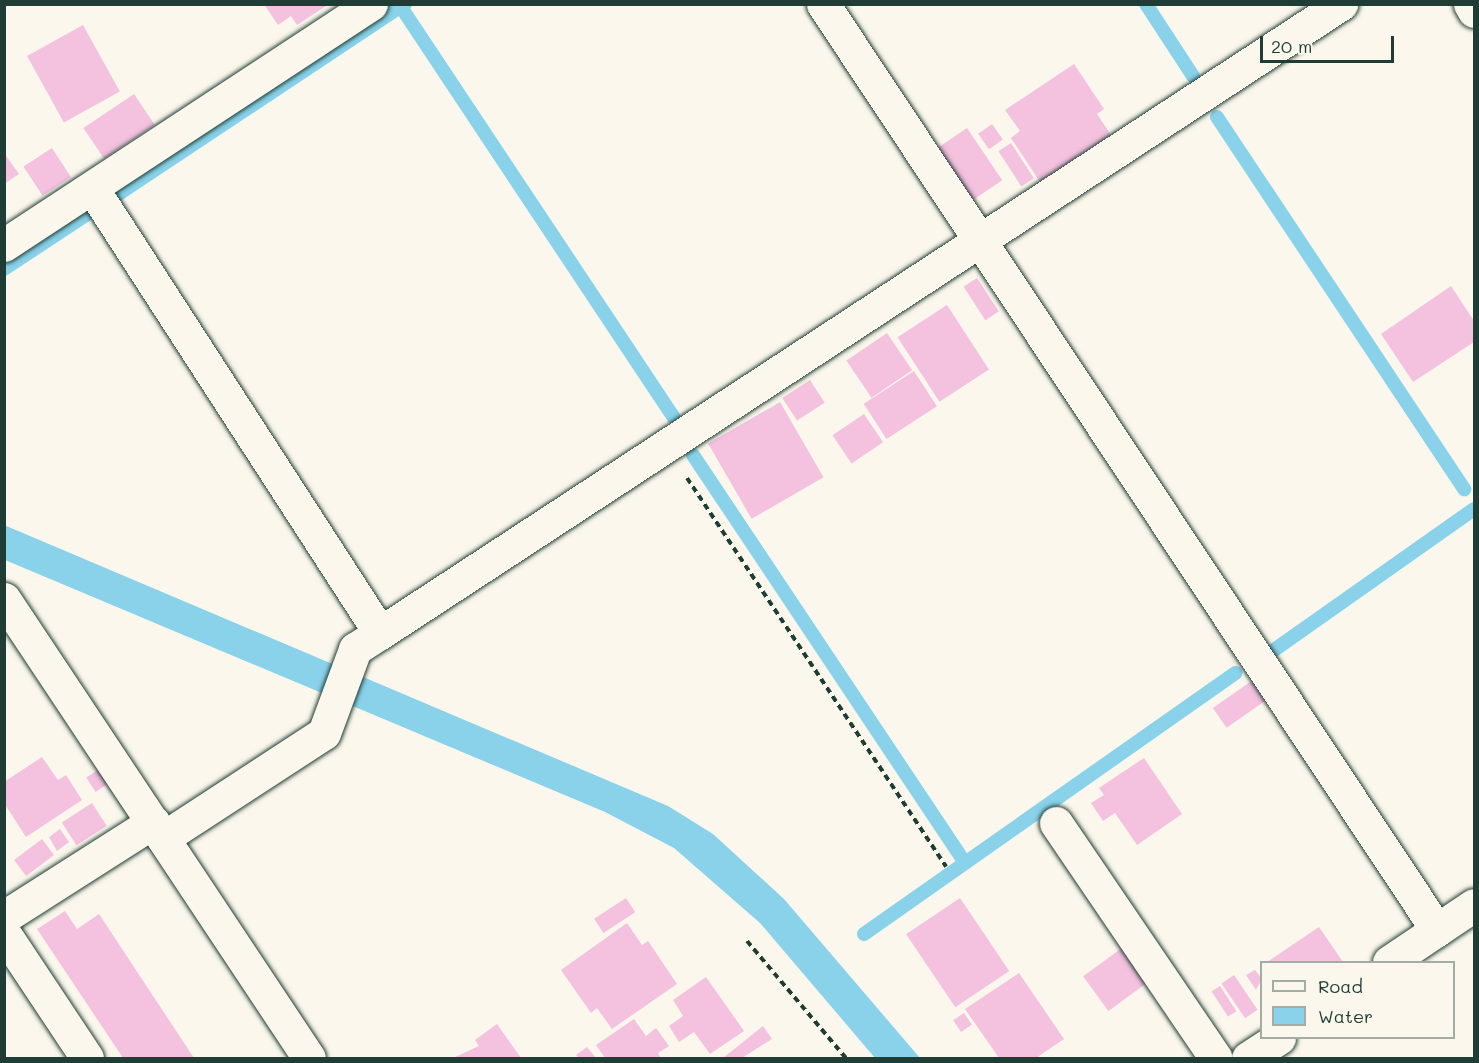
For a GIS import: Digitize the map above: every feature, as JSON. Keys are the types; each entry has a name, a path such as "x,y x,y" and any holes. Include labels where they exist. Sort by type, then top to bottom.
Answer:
{"street":[{"path":"823,4 979,245 1437,930"},
{"path":"4,917 324,733 367,641 979,245 1341,4"},
{"path":"1470,4 1474,11"},
{"path":"4,245 371,5"},
{"path":"92,188 367,641"},
{"path":"4,599 309,1059"},
{"path":"1056,823 1216,1059"},
{"path":"1392,961 1474,905"},
{"path":"4,933 87,1059"},
{"path":"1248,1059 1278,1039"}],"path":[{"path":"666,448 946,867"},
{"path":"747,942 846,1059"}],"water":[{"path":"4,525 668,806 713,834 784,899 920,1058 875,1058 760,923 674,848 605,812 5,560"}],"building":[{"path":"264,4 325,4 326,6 297,25 291,16 278,25"},
{"path":"83,25 120,91 64,122 27,56"},
{"path":"1074,64 1104,109 1097,114 1111,135 1040,182 1011,138 1020,131 1005,110"},
{"path":"134,94 155,125 104,159 83,128"},
{"path":"992,124 1003,140 989,149 978,134"},
{"path":"967,128 1002,180 972,201 936,149"},
{"path":"1011,143 1034,178 1021,186 998,151"},
{"path":"52,148 71,177 43,196 23,167"},
{"path":"4,153 19,174 4,184"},
{"path":"977,278 999,312 985,320 964,287"},
{"path":"1451,286 1474,321 1474,342 1413,382 1381,334"},
{"path":"947,305 989,370 939,402 898,337"},
{"path":"887,333 912,370 872,398 846,360"},
{"path":"914,371 937,406 887,439 864,404"},
{"path":"810,380 825,403 797,421 782,398"},
{"path":"780,402 824,477 752,519 708,444"},
{"path":"864,414 883,442 852,463 832,435"},
{"path":"1253,680 1267,700 1227,728 1213,708"},
{"path":"42,757 58,780 66,775 82,800 26,837 4,803 4,782"},
{"path":"1144,758 1182,814 1137,845 1115,813 1103,821 1091,803 1104,795 1099,788"},
{"path":"98,770 107,784 96,792 86,778"},
{"path":"92,803 107,826 77,845 62,823"},
{"path":"60,829 69,842 57,851 49,837"},
{"path":"42,839 54,855 26,876 14,860"},
{"path":"626,898 635,912 603,933 594,919"},
{"path":"960,898 1009,971 955,1007 906,934"},
{"path":"65,911 77,929 99,914 194,1058 123,1058 37,929"},
{"path":"627,923 642,945 648,941 677,984 612,1029 597,1008 591,1013 561,970"},
{"path":"1319,927 1342,961 1268,961"},
{"path":"1126,945 1151,980 1108,1011 1083,976"},
{"path":"1255,970 1260,976 1256,990 1246,975"},
{"path":"1019,973 1064,1039 1036,1058 999,1058 965,1009"},
{"path":"1234,975 1257,1010 1245,1018 1222,983"},
{"path":"706,977 744,1031 710,1054 694,1032 679,1042 669,1026 683,1016 673,1000"},
{"path":"1220,986 1236,1011 1228,1017 1212,991"},
{"path":"964,1013 972,1025 961,1032 953,1020"},
{"path":"634,1019 646,1036 656,1028 669,1046 658,1053 661,1058 605,1058 596,1045"},
{"path":"497,1024 521,1058 453,1058 479,1046 475,1040"},
{"path":"763,1026 772,1039 742,1058 723,1058"},
{"path":"587,1047 596,1058 579,1058 576,1055"}],"waterway":[{"path":"117,195 405,4"},
{"path":"1146,4 1193,76"},
{"path":"401,7 674,418"},
{"path":"1217,117 1464,489"},
{"path":"4,269 92,211"},
{"path":"693,455 965,863"},
{"path":"1267,655 1474,509"},
{"path":"864,934 1236,673"}]}
